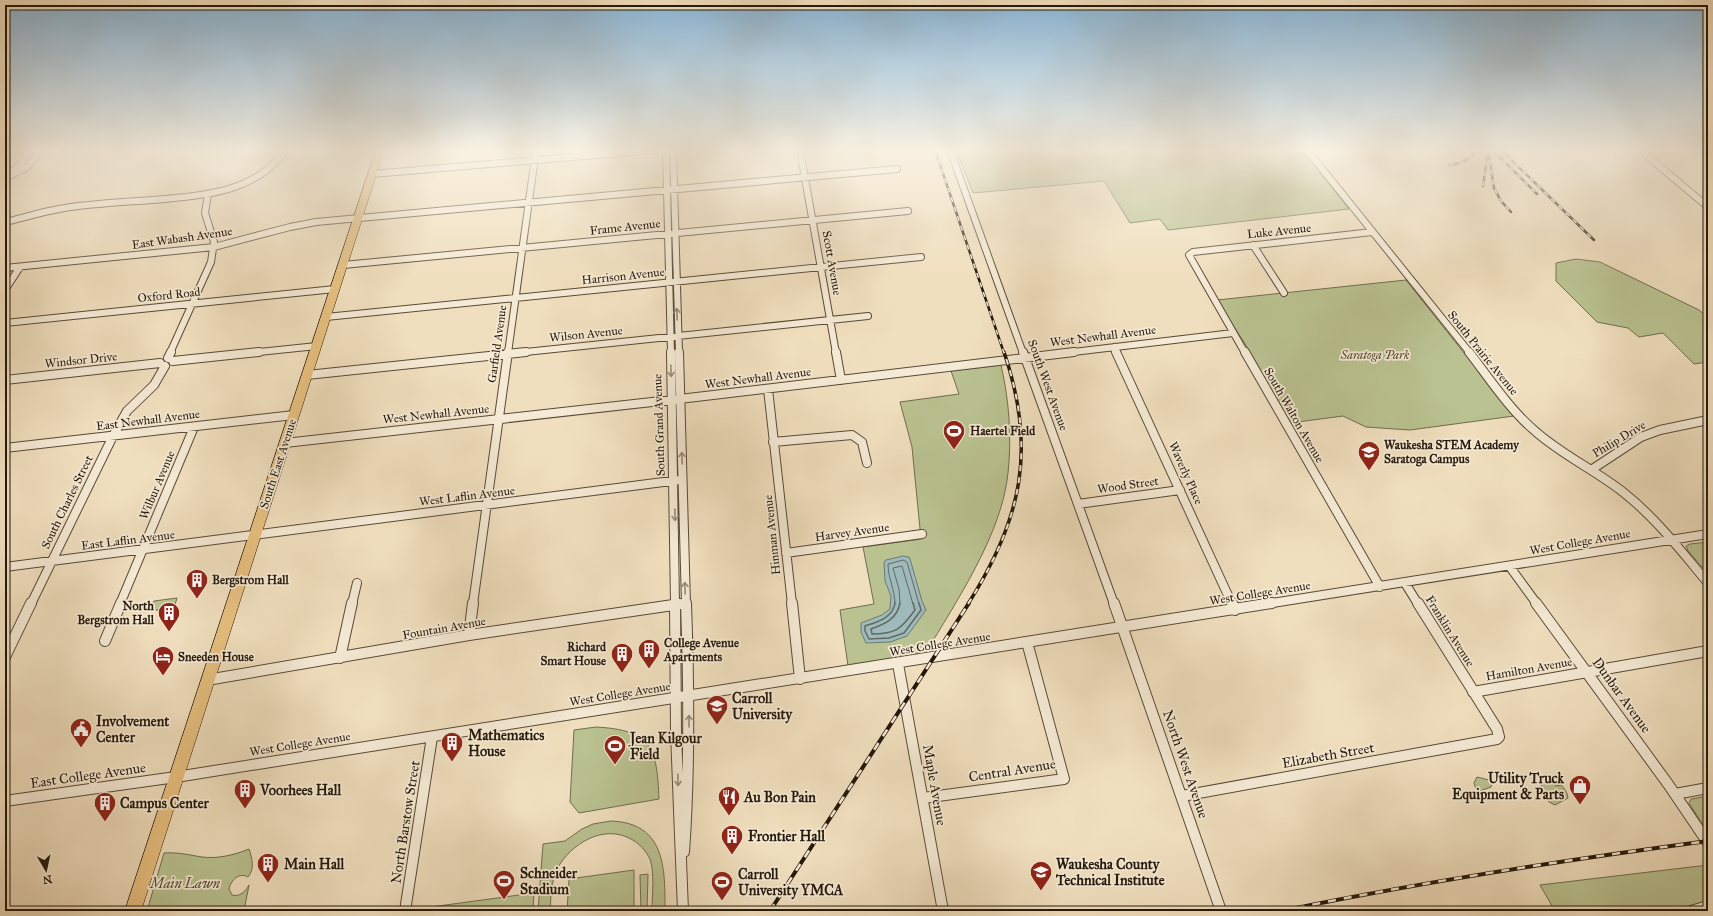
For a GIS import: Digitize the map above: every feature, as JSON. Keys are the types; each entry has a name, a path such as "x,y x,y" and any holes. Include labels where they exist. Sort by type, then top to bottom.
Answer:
{"main road":[{"name":"South East Avenue","path":"133,911 366,193"}],"street":[{"path":"5,222 59,209 212,193"},
{"name":"Garfield Avenue","path":"469,635 530,193"},
{"name":"East Wabash Avenue","path":"5,268 214,247 290,226 359,218 630,193"},
{"name":"South Grand Avenue","path":"671,193 672,282 678,481 675,699 679,836 682,865"},
{"name":"Scott Avenue","path":"808,193 841,380"},
{"name":"South West Avenue","path":"965,193 1123,627"},
{"name":"South Prairie Avenue","path":"1341,193 1524,421 1548,443 1632,498 1708,583"},
{"path":"1691,193 1708,207"},
{"name":"South Charles Street","path":"5,657 113,436 127,411 154,385 193,304 211,262 214,247 212,231 205,213 208,194"},
{"name":"Frame Avenue","path":"343,264 908,211"},
{"name":"Luke Avenue","path":"1189,255 1193,252 1372,232"},
{"path":"1253,246 1284,293"},
{"name":"South Walton Avenue","path":"1189,255 1380,587"},
{"name":"Harrison Avenue","path":"326,316 921,258"},
{"path":"5,290 20,267"},
{"name":"Oxford Road","path":"5,323 335,289"},
{"name":"Wilson Avenue","path":"307,375 868,316"},
{"name":"West Newhall Avenue","path":"285,443 768,389 1233,333"},
{"name":"Windsor Drive","path":"5,380 317,346"},
{"name":"Waverly Place","path":"1114,347 1235,610"},
{"name":"Hinman Avenue","path":"768,389 800,679"},
{"name":"East Newhall Avenue","path":"5,448 294,415"},
{"name":"Philip Drive","path":"1591,470 1641,437 1653,432 1708,420"},
{"name":"Wilbur Avenue","path":"105,641 194,427"},
{"path":"774,442 852,435 862,442 867,463"},
{"name":"South Grand Avenue","path":"678,481 686,603 688,697 688,796 682,865"},
{"name":"West Laflin Avenue","path":"254,536 678,481"},
{"name":"Wood Street","path":"1078,504 1180,490"},
{"name":"Harvey Avenue","path":"786,553 922,534"},
{"name":"West College Avenue","path":"176,777 1510,567 1708,534"},
{"name":"East Laflin Avenue","path":"5,567 254,536"},
{"name":"Dunbar Avenue","path":"1510,567 1675,794 1708,844"},
{"name":"Franklin Avenue","path":"1405,583 1499,735 1497,740 1480,742"},
{"path":"340,658 357,584"},
{"name":"Fountain Avenue","path":"207,680 469,635 686,603"},
{"name":"North West Avenue","path":"1123,627 1221,911"},
{"name":"Central Avenue","path":"923,798 1064,779 1027,642"},
{"name":"Hamilton Avenue","path":"1473,692 1708,651"},
{"name":"Maple Avenue","path":"898,664 943,911"},
{"name":"North Barstow Street","path":"405,911 432,737"},
{"name":"Elizabeth Street","path":"1182,796 1480,742"},
{"name":"East College Avenue","path":"5,801 176,777"},
{"path":"1675,794 1708,788"},
{"path":"682,865 683,911"},
{"path":"1691,911 1708,906"}],"green space":[{"path":"1111,193 1336,193 1349,209 1168,230 1160,219 1130,223"},
{"path":"1576,259 1600,262 1699,310 1708,318 1708,362 1694,364 1663,333 1639,337 1628,328 1597,322 1556,281 1556,263"},
{"name":"Saratoga Park","path":"1406,280 1514,416 1410,430 1366,427 1343,416 1290,423 1247,347 1217,300"},
{"path":"1001,365 1009,419 1010,446 1008,473 1004,496 997,520 976,567 925,654 848,666 840,610 874,604 863,547 921,539 912,447 900,402 959,394 951,371"},
{"path":"1708,542 1708,574 1688,551 1686,546 1690,544"},
{"path":"177,598 174,608 150,611 154,601"},
{"name":"Jean Kilgour Field","path":"596,727 629,732 640,738 648,745 653,755 656,767 659,799 579,813 570,802 574,730"},
{"path":"1477,777 1489,780 1492,784 1491,787 1480,791 1476,789 1474,783"},
{"path":"1553,782 1556,786 1561,785 1565,789 1568,798 1555,805 1549,802 1540,789 1542,784"},
{"path":"1708,796 1708,833 1689,803 1691,799"},
{"path":"611,821 629,824 643,830 652,839 659,851 662,865 665,911 652,911 652,865 646,853 631,839 621,835 610,834 599,835 589,839 579,844 571,851 563,860 555,874 550,911 538,911 543,844 565,841 582,829 593,824"},
{"name":"Main Lawn","path":"249,849 252,871 248,877 239,876 236,878 229,889 232,895 240,895 249,885 244,911 147,911 164,853 179,853 202,857 220,857 232,855"},
{"path":"1708,865 1708,911 1555,911 1540,885"},
{"path":"634,870 634,911 567,911 569,879"},
{"path":"648,874 647,911 641,911 640,875"},
{"name":"Schneider Stadium","path":"534,893 533,911 416,911 416,909"}],"water":[{"path":"903,556 909,557 910,559 926,610 907,636 890,642 866,643 861,632 861,623 882,615 890,609 891,596 885,581 884,562 886,560"}],"railway":[{"path":"950,193 1004,353"},
{"path":"1497,193 1501,201 1511,212"},
{"path":"1545,193 1594,240"},
{"path":"968,604 986,573 1001,542 1012,512 1019,482 1021,452 1020,420 1014,387 1004,352"},
{"path":"770,911 969,603"},
{"path":"1281,911 1387,890 1494,872 1708,841"}],"place":[{"name":"Haertel Field","path":"954,450"},
{"name":"Waukesha STEM Academy Saratoga Campus","path":"1369,472"},
{"name":"Bergstrom Hall","path":"197,600"},
{"name":"North Bergstrom Hall","path":"169,632"},
{"name":"College Avenue Apartments","path":"649,670"},
{"name":"Richard Smart House","path":"622,674"},
{"name":"Sneeden House","path":"163,676"},
{"name":"Carroll University","path":"717,726"},
{"name":"Involvement Center","path":"81,748"},
{"name":"Mathematics House","path":"452,762"},
{"name":"Jean Kilgour Field","path":"615,766"},
{"name":"Utility Truck Equipment & Parts","path":"1580,806"},
{"name":"Voorhees Hall","path":"245,810"},
{"name":"Au Bon Pain","path":"729,816"},
{"name":"Campus Center","path":"105,822"},
{"name":"Frontier Hall","path":"732,856"},
{"name":"Main Hall","path":"268,884"},
{"name":"Waukesha County Technical Institute","path":"1041,892"},
{"name":"Schneider Stadium","path":"504,900"},
{"name":"Carroll University YMCA","path":"722,902"}]}
